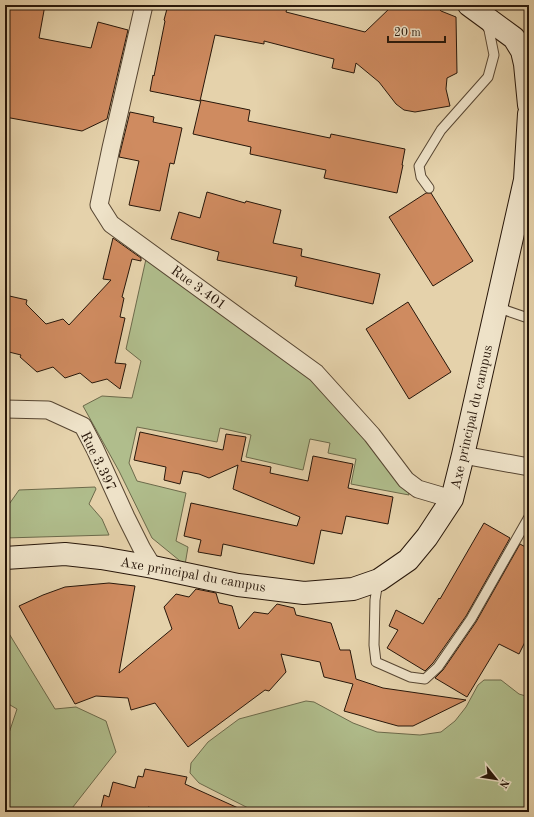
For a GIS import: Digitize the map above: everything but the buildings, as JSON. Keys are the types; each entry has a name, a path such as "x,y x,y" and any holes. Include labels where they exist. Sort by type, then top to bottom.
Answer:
{"street":[{"name":"Rue 3.401","path":"144,5 99,205 112,224 316,373 372,435 406,480 418,489 452,499"},
{"path":"476,10 514,38 522,51 525,64 529,105"},
{"name":"Axe principal du campus","path":"5,558 65,554 101,558 153,567 238,585 304,593 353,589 379,580 408,560 427,537 452,499 525,180 529,114"},
{"name":"Rue 3.397","path":"5,409 48,410 83,426 142,549 153,567"},
{"path":"463,455 529,467"}],"lane":[{"path":"429,188 421,177 419,166 441,130 488,77 494,55 489,30 476,10"},
{"path":"496,307 529,316"},
{"path":"379,580 374,600 374,645 376,662 410,677 425,679 438,667 471,619 529,517"}],"green space":[{"path":"148,250 316,373 406,480 409,495 351,484 356,459 328,453 330,443 310,439 303,470 246,457 251,435 220,428 217,442 137,427 129,463 137,481 186,493 176,541 188,547 185,565 152,538 119,471 83,406 102,396 132,398 141,361 126,349"},
{"path":"95,487 96,489 89,504 102,519 109,535 5,538 5,510 19,490"},
{"path":"5,627 55,709 76,707 106,721 116,752 69,812 5,812 5,745 17,709 5,702"},
{"path":"484,680 501,680 519,694 529,697 529,812 256,812 199,783 190,773 191,763 208,742 239,719 306,701 314,702 353,723 377,732 420,735 441,732 455,721 466,707 478,685"}]}
